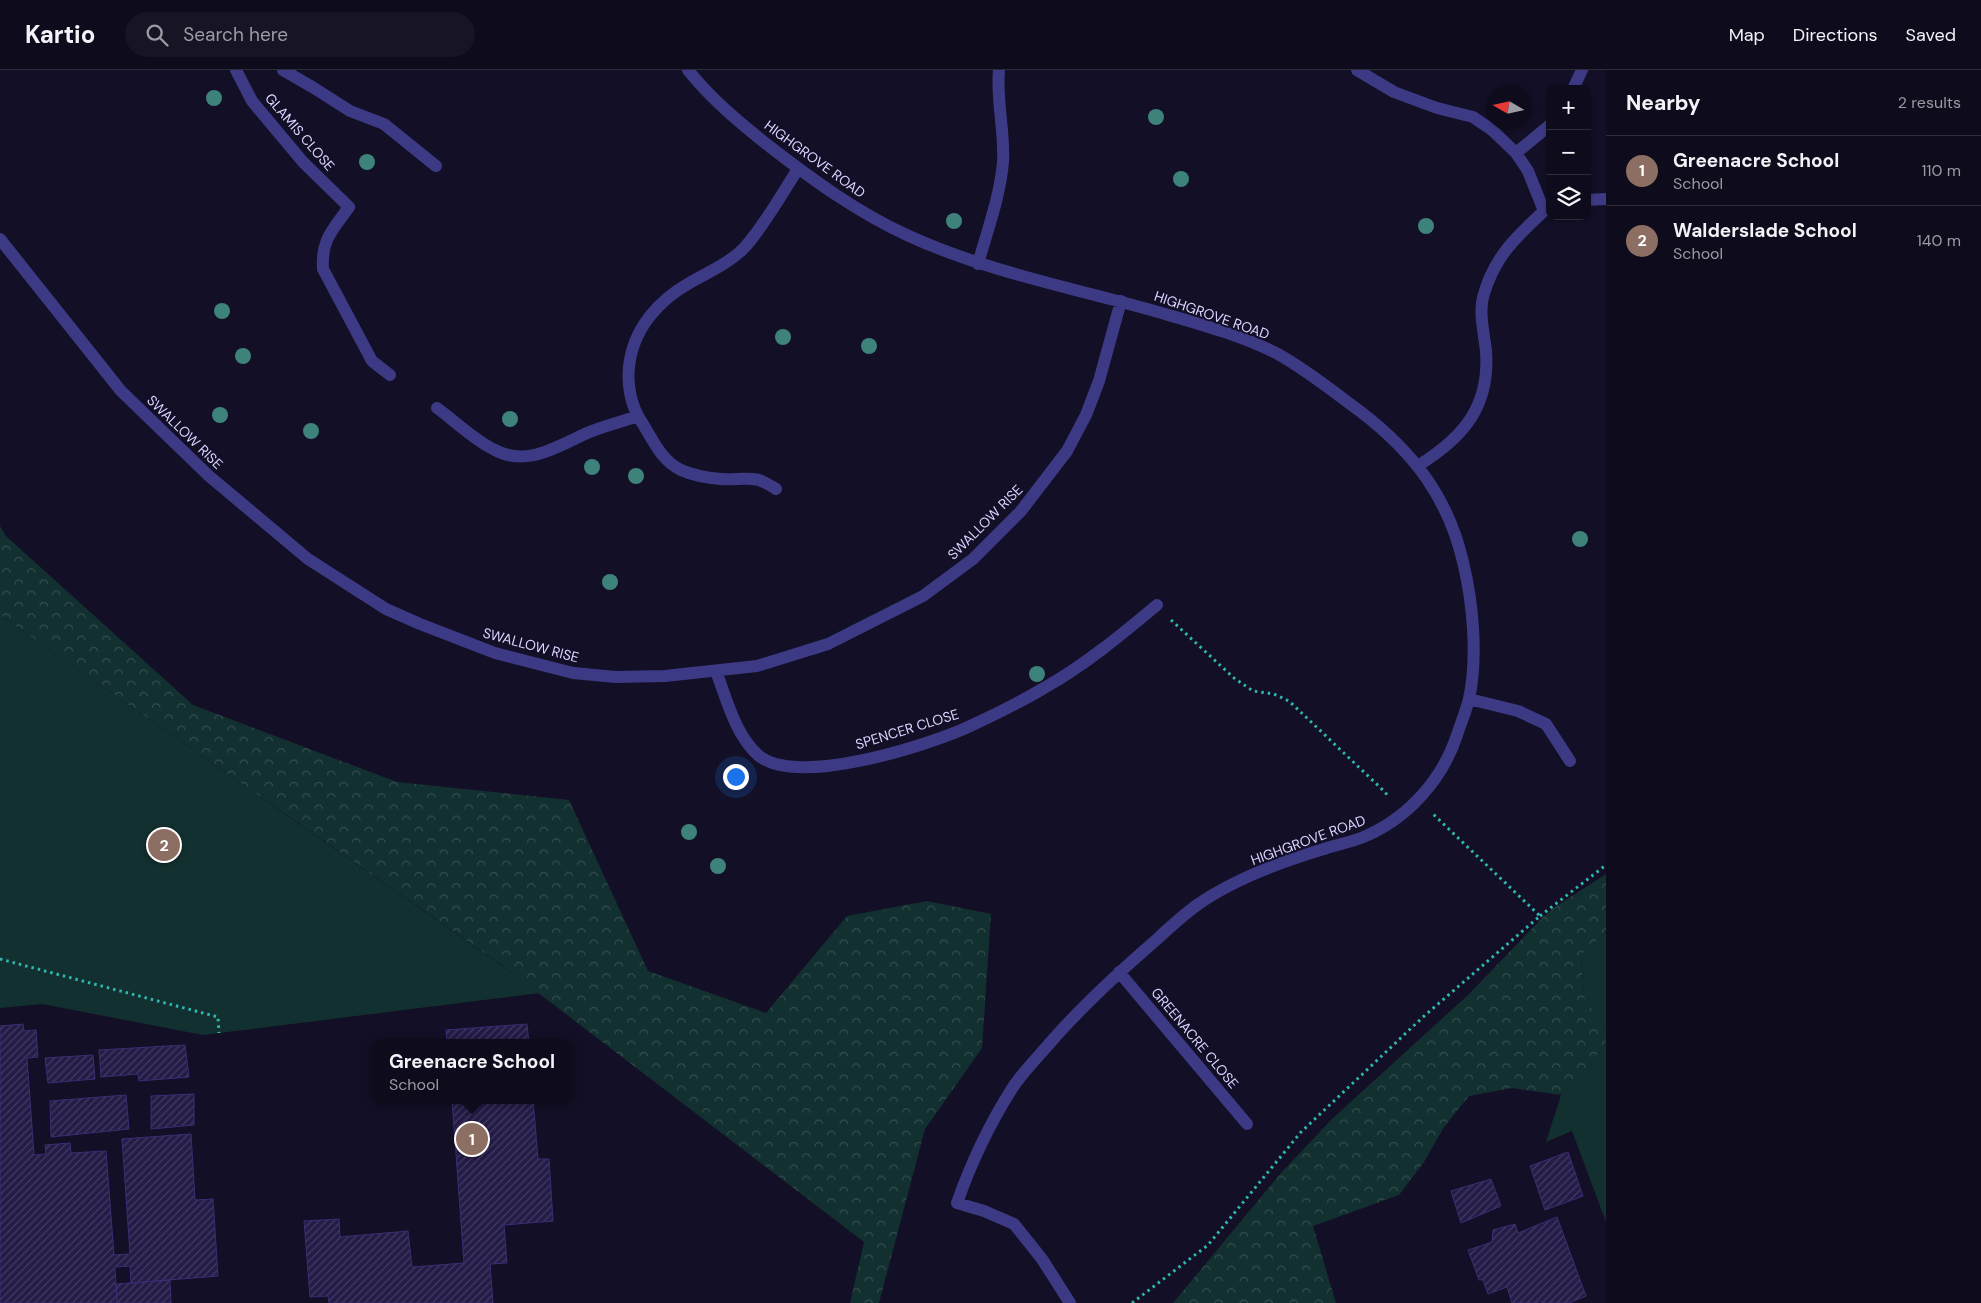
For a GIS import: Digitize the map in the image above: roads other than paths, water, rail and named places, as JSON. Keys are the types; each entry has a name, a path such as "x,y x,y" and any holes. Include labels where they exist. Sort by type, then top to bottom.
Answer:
{"street":[{"name":"GLAMIS CLOSE","path":"236,70 252,101 303,162 350,207 325,241 322,255 323,269 372,361 390,375"},
{"path":"283,70 350,111 384,124 436,166"},
{"name":"HIGHGROVE ROAD","path":"688,70 739,122 798,168 840,198 909,236 978,264 1196,322 1274,352 1312,375 1368,418 1419,465 1443,502 1460,546 1472,617 1472,669 1469,699 1452,751 1436,780 1401,815 1366,836 1290,860 1231,885 1197,905 1119,972 1062,1029 1015,1084 967,1174 957,1203 984,1211 1014,1224 1042,1259 1070,1303"},
{"path":"978,264 998,190 1003,161 998,89 999,70"},
{"path":"1357,70 1394,92 1437,108 1473,117 1492,130 1516,154 1528,171 1546,208"},
{"path":"1576,85 1582,70"},
{"path":"1516,154 1546,128"},
{"path":"776,489 760,480 722,479 680,470 663,457 638,416 631,398 628,374 634,342 645,322 662,302 690,283 715,270 744,248 772,211 798,168"},
{"path":"1591,200 1606,199"},
{"path":"1419,465 1443,450 1469,422 1481,401 1486,376 1482,323 1483,299 1493,270 1512,240 1546,211"},
{"name":"SWALLOW RISE","path":"0,239 121,391 209,476 308,559 386,609 495,652 573,673 626,677 665,676 757,666 828,644 923,596 973,558 1021,510 1067,451 1086,415 1099,382 1121,301"},
{"path":"437,408 492,449 510,456 524,457 541,455 588,432 638,416"},
{"name":"SPENCER CLOSE","path":"716,671 742,736 759,756 779,766 803,768 845,764 922,744 966,728 1044,688 1092,658 1157,605"},
{"path":"1469,699 1518,711 1546,724 1570,761"},
{"name":"GREENACRE CLOSE","path":"1119,972 1247,1124"}],"place":[{"name":"Walderslade School","path":"164,845"},
{"name":"Greenacre School","path":"472,1139"}]}
